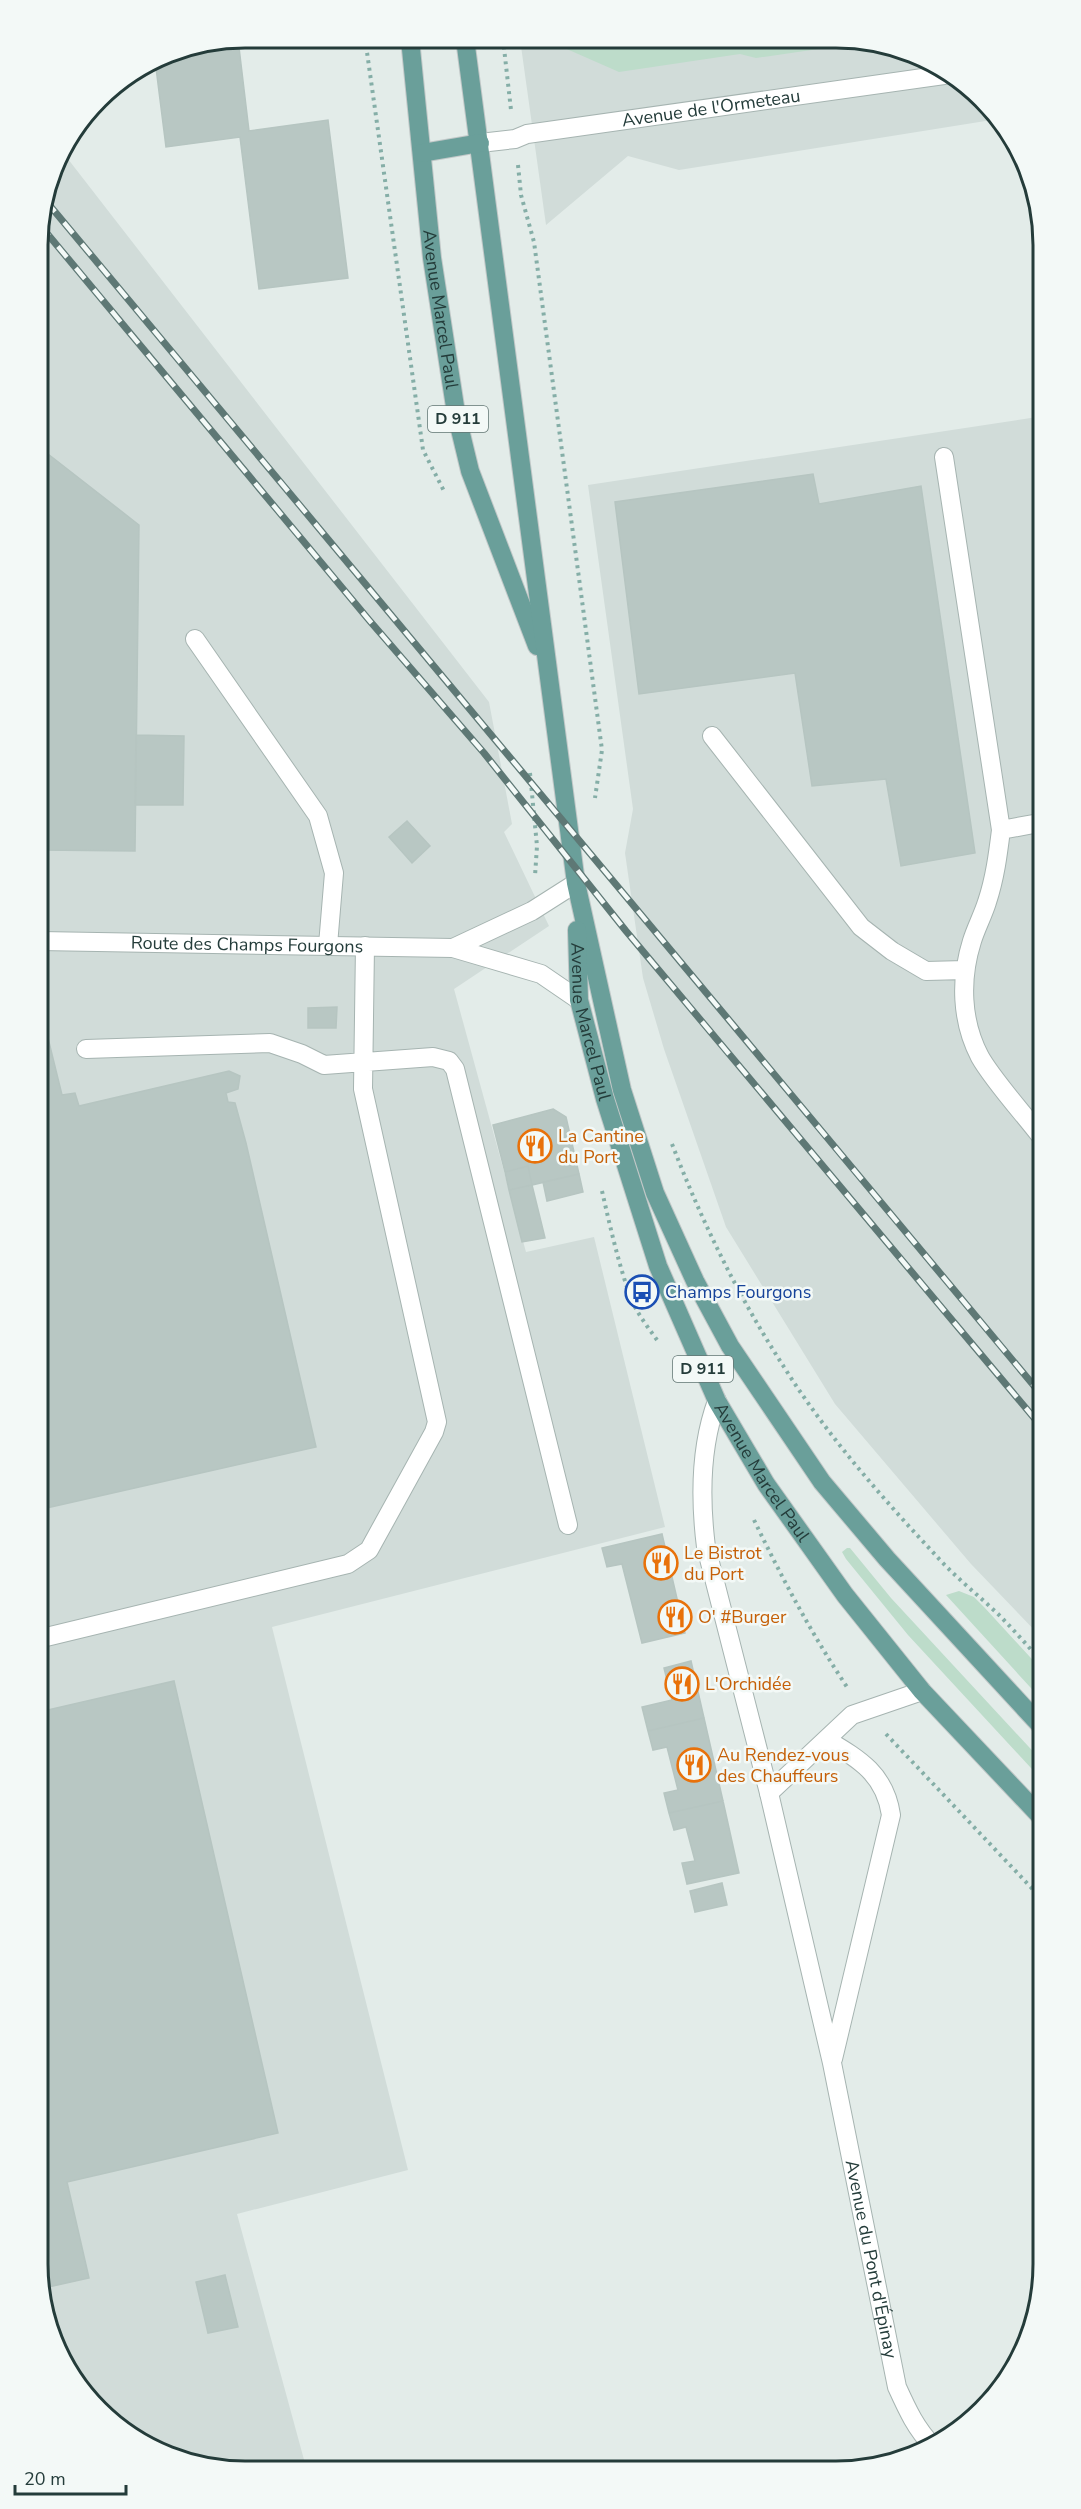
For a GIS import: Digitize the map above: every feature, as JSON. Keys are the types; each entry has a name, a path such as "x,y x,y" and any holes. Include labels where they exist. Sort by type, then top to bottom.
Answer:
{"main road":[{"name":"Avenue Marcel Paul","path":"411,48 443,335 462,436 470,471 547,673"},
{"name":"Avenue Marcel Paul","path":"466,48 576,883 622,1090 648,1174 680,1249 730,1346 822,1482 887,1559 1033,1717"},
{"path":"422,153 480,143"},
{"name":"Avenue Marcel Paul","path":"576,883 579,1000 605,1099 657,1266 717,1401 766,1484 845,1595 922,1691 1033,1808"}],"street":[{"name":"Avenue de l'Ormeteau","path":"480,143 515,139 527,134 937,76"},
{"path":"944,457 1001,830 997,861 987,902 972,940 964,970 966,1023 981,1058 1033,1125"},
{"path":"195,639 318,816 334,873 328,945"},
{"path":"712,736 861,927 892,951 926,971 964,970"},
{"path":"1001,830 1033,825"},
{"name":"Route des Champs Fourgons","path":"453,948 532,910 576,883"},
{"name":"Route des Champs Fourgons","path":"48,941 453,948 541,974 579,1000"},
{"path":"48,1637 348,1564 369,1550 434,1432 437,1422 363,1089 365,946"},
{"path":"86,1048 270,1043 302,1054 324,1065 433,1057 449,1061 455,1069 568,1525"},
{"name":"Avenue du Pont d'Épinay","path":"717,1401 706,1439 702,1506 708,1554 769,1793 832,2063 897,2387 910,2416 925,2439"},
{"path":"769,1793 852,1715 922,1691"},
{"name":"Avenue du Pont d'Épinay","path":"827,1740 861,1761 873,1773 889,1800 891,1815 832,2063"}],"path":[{"path":"521,195 534,242 603,750 594,809"},
{"path":"669,1136 701,1218 752,1315 785,1370 880,1492 941,1561 998,1614 1033,1652"}],"shaded area":[{"path":"521,48 836,48 862,50 899,58 923,68 966,97 988,121 679,170 628,156 546,225"},
{"path":"68,159 489,702 512,824 504,832 549,926 454,989 526,1252 594,1237 665,1527 272,1627 408,2170 237,2214 304,2461 232,2461 207,2457 182,2451 136,2428 97,2394 74,2363 55,2315 50,2290 48,2264 48,232 55,194"},
{"path":"1033,418 1033,1629 971,1564 835,1404 726,1227 664,1049 643,978 625,853 633,809 588,485"}],"green space":[{"path":"564,48 825,48 756,58 740,54 619,72"},
{"path":"850,1548 891,1598 1033,1751 1033,1770 908,1635 842,1552"},
{"path":"959,1591 974,1597 1033,1660 1033,1690 946,1595"}],"building":[{"path":"239,48 249,131 328,120 348,278 259,289 240,137 166,147 156,69 194,55"},
{"path":"48,454 139,525 135,851 48,850"},
{"path":"813,474 819,504 921,486 975,853 901,866 886,779 812,786 795,673 639,694 615,502"},
{"path":"136,735 184,736 183,805 135,805"},
{"path":"407,821 430,846 412,863 389,837"},
{"path":"337,1007 336,1028 308,1028 308,1008"},
{"path":"48,1038 62,1095 75,1093 79,1106 229,1071 240,1076 238,1089 226,1093 228,1102 235,1103 246,1143 316,1447 48,1508"},
{"name":"La Cantine du Port","path":"553,1109 566,1117 579,1174 532,1185 528,1166 505,1172 493,1125"},
{"path":"528,1166 532,1185 509,1190 505,1172"},
{"path":"579,1174 583,1192 547,1201 543,1182"},
{"path":"532,1185 545,1238 522,1242 509,1190"},
{"path":"662,1534 685,1633 642,1643 622,1564 607,1567 602,1548"},
{"name":"L'Orchidée","path":"691,1661 704,1718 648,1731 642,1707 672,1700 664,1668"},
{"path":"174,1681 278,2133 67,2182 89,2278 50,2287 48,2264 48,1710"},
{"name":"Au Rendez-vous des Chauffeurs","path":"704,1718 723,1801 669,1813 664,1793 678,1790 667,1747 653,1750 648,1731"},
{"path":"723,1801 739,1873 687,1884 682,1863 695,1861 686,1827 674,1830 669,1813"},
{"path":"722,1883 727,1905 695,1912 690,1891"},
{"path":"225,2275 238,2327 208,2333 196,2282"}],"railway":[{"path":"52,208 1033,1385"},
{"path":"48,235 369,620 484,753 626,931 1033,1417"}],"place":[{"name":"La Cantine du Port","path":"535,1146"},
{"name":"Champs Fourgons","path":"642,1292"},
{"name":"Le Bistrot du Port","path":"661,1563"},
{"name":"O' #Burger","path":"675,1617"},
{"name":"L'Orchidée","path":"682,1684"},
{"name":"Au Rendez-vous des Chauffeurs","path":"694,1765"}]}
